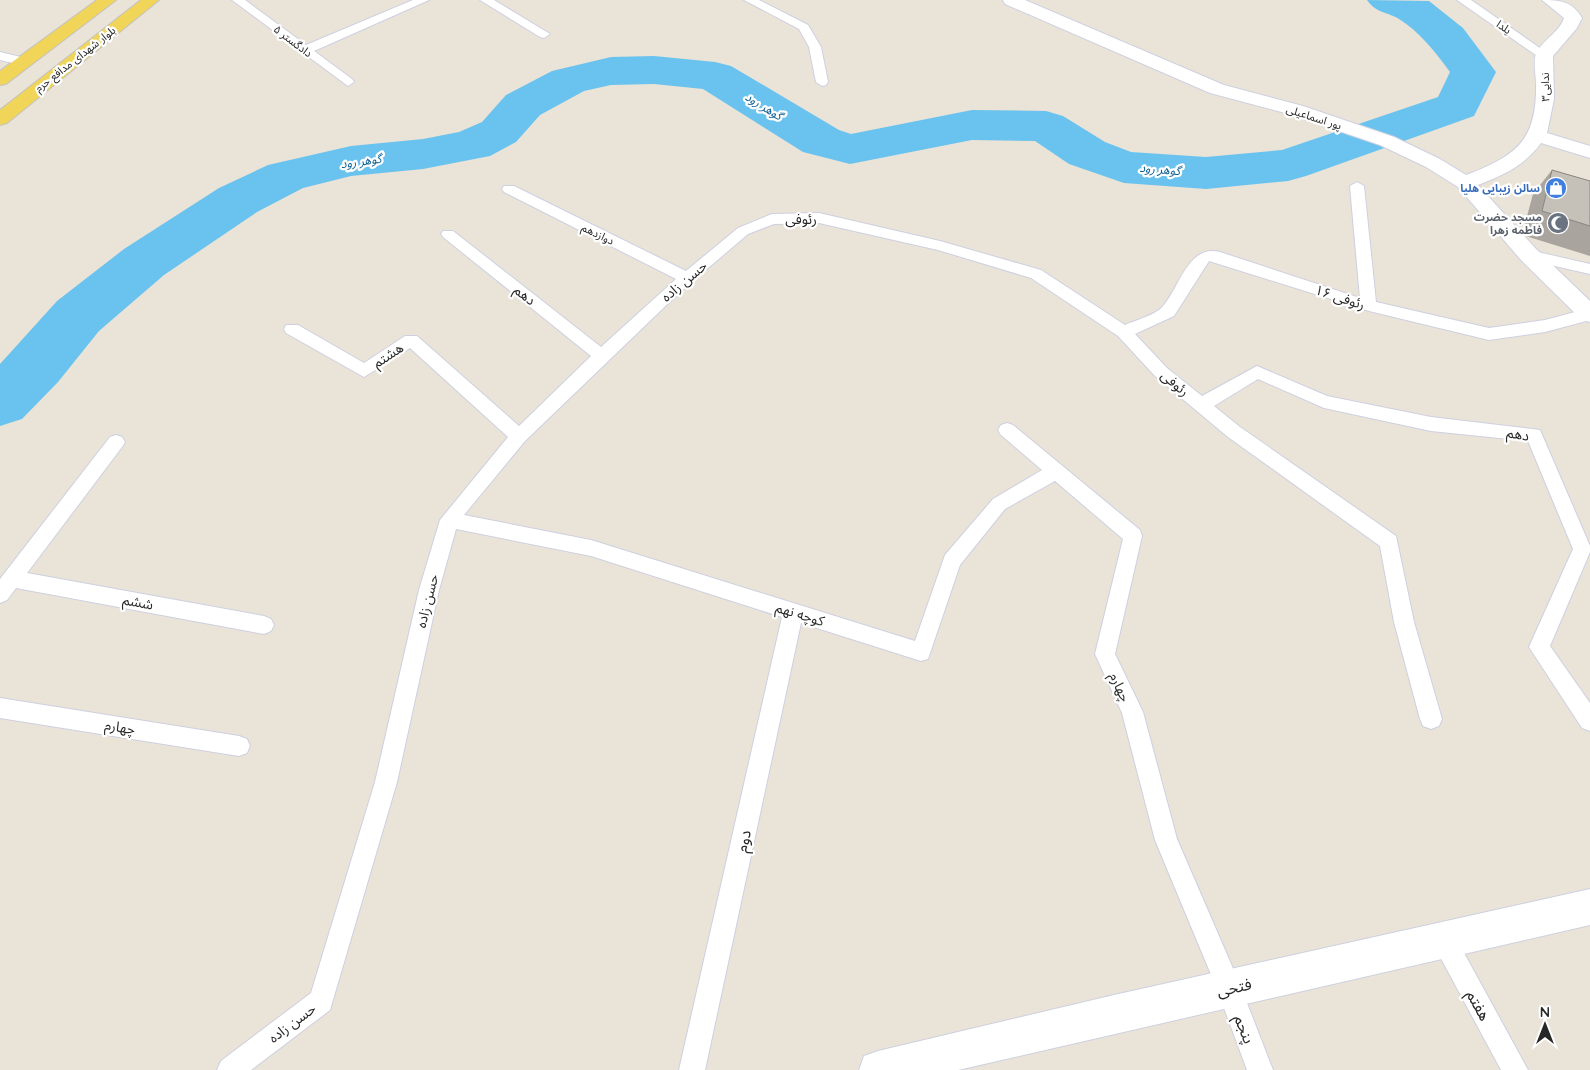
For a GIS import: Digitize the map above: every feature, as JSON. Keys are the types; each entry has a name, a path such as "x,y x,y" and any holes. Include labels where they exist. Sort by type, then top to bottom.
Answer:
{"main road":[{"name":"بلوار شهدای مدافع حرم","path":"0,80 108,0"},
{"name":"بلوار شهدای مدافع حرم","path":"0,119 151,0"}],"street":[{"name":"پور اسماعیلی","path":"1011,0 1217,89 1296,110 1387,141 1433,162 1465,183 1529,255 1590,314"},
{"name":"ندایی۳","path":"1465,183 1514,161 1538,136 1546,104 1544,55 1571,24 1573,18 1569,11 1550,0"},
{"path":"1538,136 1590,152"},
{"name":"فتحی","path":"878,1070 1590,907"}],"lane":[{"name":"دادگستر ۵","path":"238,0 348,82"},
{"path":"305,50 423,0"},
{"path":"486,0 544,34"},
{"path":"750,0 804,27 815,47 822,82"},
{"name":"یلدا","path":"1463,0 1544,55"},
{"path":"0,56 25,62"},
{"path":"1357,186 1369,306"},
{"name":"دوازدهم","path":"509,189 688,278"},
{"name":"رئوفی","path":"772,219 819,218 940,246 1036,274 1124,332 1160,372 1234,432 1389,542 1404,622 1431,719"},
{"name":"حسن زاده","path":"230,1070 321,1001 386,782 429,590 449,520 519,436 601,356 743,231 772,219"},
{"name":"دهم","path":"448,234 601,356"},
{"path":"1529,255 1590,269"},
{"name":"رئوفی ۱۶","path":"1124,332 1168,312 1201,260 1207,256 1215,256 1369,306 1489,334 1545,326 1590,314"},
{"name":"هشتم","path":"292,329 364,371 411,340 519,436"},
{"name":"دهم","path":"1201,405 1257,372 1324,402 1431,424 1534,435 1582,549 1539,647 1590,721"},
{"name":"چهارم","path":"1007,430 1133,536 1105,654 1132,712 1166,840 1229,989"},
{"path":"6,586 116,442"},
{"name":"کوچه نهم","path":"449,520 592,548 921,652 952,560 999,504 1056,471"},
{"name":"ششم","path":"6,586 264,625"},
{"name":"دوم","path":"692,1070 793,612"},
{"name":"چهارم","path":"0,708 240,746"},
{"name":"هفتم","path":"1443,940 1515,1070"},
{"name":"پنجم","path":"1229,989 1260,1070"}],"building":[{"path":"1552,170 1590,181 1590,226 1542,211"}],"waterway":[{"name":"گوهر رود","path":"0,402 36,366 78,316 144,262 238,200 286,176 351,161 423,154 472,145 499,132 523,105 568,81 611,71 654,70 715,76 821,141 850,149 972,125 1046,126 1087,153 1124,167 1206,173 1288,165 1457,106 1473,72 1447,37 1414,10 1388,0"}],"place":[{"name":"سالن زیبایی هلیا","path":"1556,188"},
{"name":"مسجد حضرت فاطمه زهرا","path":"1558,223"}]}
